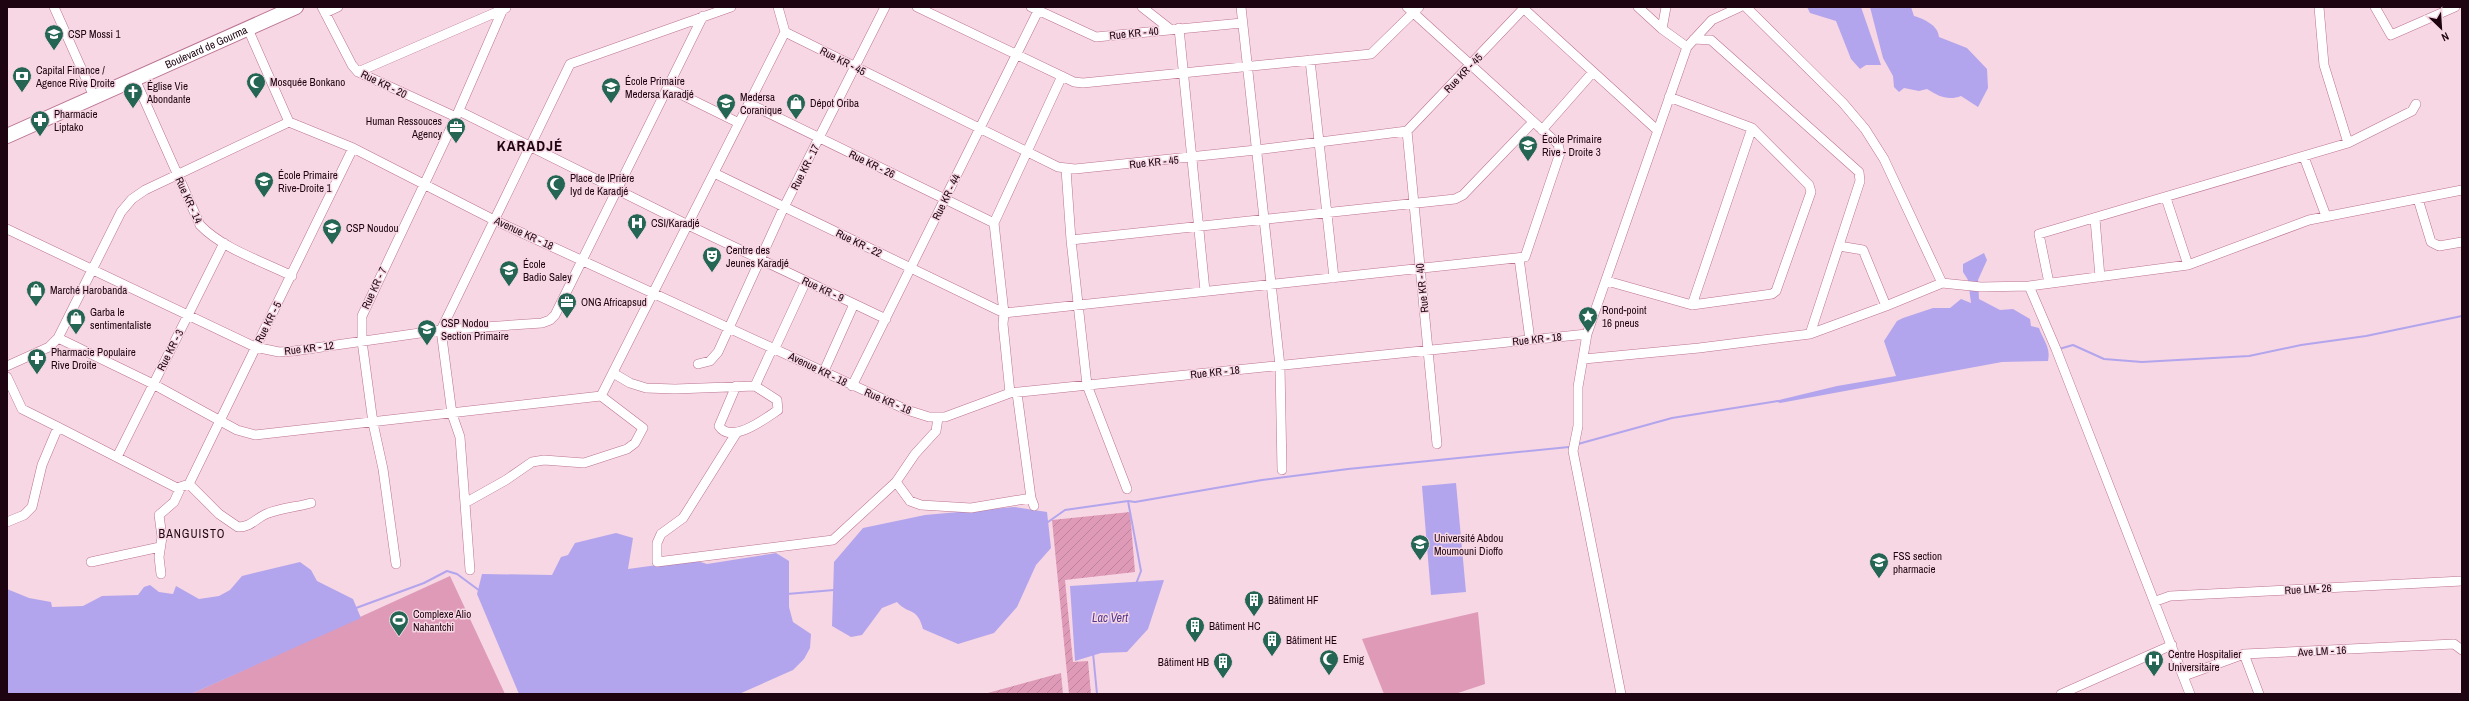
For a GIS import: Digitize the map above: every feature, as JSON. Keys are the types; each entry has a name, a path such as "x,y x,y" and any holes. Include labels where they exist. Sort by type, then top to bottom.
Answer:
{"highway":[{"name":"Boulevard de Gourma","path":"7,128 274,7"},
{"name":"Boulevard de Gourma","path":"7,136 296,7"}],"street":[{"path":"54,7 91,90"},
{"path":"323,10 338,7"},
{"path":"470,570 460,437 452,414 441,330 570,64 705,12 731,7"},
{"path":"601,396 786,32 778,7"},
{"name":"Rue KR - 17","path":"698,364 714,358 730,328 784,207 884,7"},
{"path":"917,7 1062,76 1083,83 1247,68 1374,53 1413,9 1532,122 1558,144 1560,153 1525,257 1004,313"},
{"path":"1142,7 1174,28 1183,74 1205,291"},
{"path":"1240,7 1280,366 1282,470"},
{"path":"1638,7 1662,29 1687,47"},
{"path":"1662,29 1666,7"},
{"path":"1621,694 1573,451 1578,426 1578,387 1584,359 1587,334 1607,281 1657,130 1687,47 1712,20 1740,7"},
{"path":"1746,7 1843,103 1866,129 1884,159 1942,283"},
{"path":"2319,7 2324,65 2348,143"},
{"path":"2375,7 2391,35 2456,7"},
{"path":"358,72 506,8"},
{"name":"Rue KR - 7","path":"396,564 383,469 373,423 362,342 364,308 506,8"},
{"name":"Rue KR - 44","path":"852,386 945,200 1016,54 1036,8"},
{"name":"Rue KR - 40","path":"1036,8 1096,37 1174,28 1242,23"},
{"path":"1524,8 1657,130"},
{"name":"Rue KR - 45","path":"786,32 1058,167 1066,169 1191,158 1407,132 1524,8"},
{"name":"Rue KR - 20","path":"323,10 352,65 358,72 457,114"},
{"path":"583,260 617,188 705,12"},
{"path":"7,366 49,347 58,338 121,212 132,199 177,175 289,122 248,29"},
{"path":"1694,39 1711,40 1859,172 1860,181 1810,334"},
{"path":"1310,60 1334,278"},
{"path":"1542,130 1593,72"},
{"path":"896,482 910,501 921,505 971,508 1033,502 1014,393 994,223 1062,76"},
{"name":"Rue KR - 14","path":"135,79 200,225 208,234 224,243 292,276"},
{"path":"668,88 739,123"},
{"path":"1607,281 1692,305 1774,293 1811,192 1809,185 1752,128 1669,98"},
{"name":"Rue KR - 26","path":"750,104 994,223"},
{"path":"2049,283 2039,234 2096,219 2348,143 2412,111 2416,104"},
{"name":"Rue KR - 9","path":"457,114 530,146 617,188 688,225 886,318"},
{"name":"Avenue KR - 18","path":"289,122 353,148 494,220 774,347 852,386"},
{"path":"1071,240 1414,202 1455,199 1463,195 1532,122"},
{"path":"1692,305 1752,128"},
{"name":"Rue KR - 40","path":"1407,132 1436,444"},
{"name":"Rue KR - 5","path":"160,547 162,537 159,515 174,502 220,419 292,276 353,148"},
{"path":"2304,157 2326,216"},
{"path":"1066,169 1071,240 1087,385 1127,489"},
{"name":"Rue KR - 22","path":"714,173 1004,313"},
{"path":"1584,359 1699,348 1810,334 1886,306 1942,283 1980,286 2029,286 2188,265 2326,216 2462,190"},
{"path":"2166,198 2188,265"},
{"path":"2418,198 2431,242 2438,246 2462,242"},
{"path":"2096,219 2100,277"},
{"name":"Rue KR - 12","path":"7,229 255,347 279,352 362,342 441,330 542,323 550,320 555,315 583,260"},
{"name":"Rue KR - 3","path":"117,457 224,243"},
{"path":"1839,246 1863,250 1886,306"},
{"path":"1519,258 1530,340"},
{"path":"755,386 806,281"},
{"path":"2029,286 2058,352 2156,601 2190,694"},
{"path":"824,371 854,304"},
{"name":"Rue KR - 18","path":"852,386 907,410 938,418 1014,393 1587,334"},
{"path":"58,338 153,384 220,419 237,430 255,435 373,423 601,396 643,426 640,436 632,446 584,463 544,460 532,462 506,480 465,503"},
{"path":"613,373 630,383 646,388 675,389 736,386 755,386 767,391 777,400 778,410 745,430 737,432 724,430 719,426 736,386"},
{"path":"7,377 22,409 117,457 182,487 238,527 251,524 266,514 312,503"},
{"path":"737,432 683,518 661,534 657,543 657,562 833,540 896,482 915,454 936,431 938,418"},
{"path":"7,522 24,515 32,507 42,465 58,427"},
{"path":"91,562 160,547 159,557 161,574"},
{"name":"Rue LM- 26","path":"2156,601 2170,596 2462,581"},
{"name":"Ave LM - 16","path":"2184,676 2244,654 2454,644 2462,650"},
{"path":"2061,694 2172,645"},
{"path":"2244,654 2259,694"}],"shaded area":[{"path":"1130,512 1135,572 1065,580 1073,662 1088,661 1091,694 1069,694 1052,520"},
{"name":"Complexe Alio Nahantchi","path":"450,576 505,694 191,694"},
{"path":"1478,612 1485,684 1455,694 1384,694 1362,639"},
{"path":"1061,673 1063,694 984,694"}],"water":[{"path":"1807,7 1861,7 1881,65 1866,65 1860,69 1851,59 1836,21 1810,13"},
{"path":"1870,7 1911,7 1914,16 1933,26 1939,37 1967,48 1987,69 1988,88 1978,107 1961,96 1947,98 1935,94 1927,89 1919,91 1904,88 1899,92 1894,87 1893,76 1883,58"},
{"path":"1984,253 1987,260 1978,280 1979,299 2000,310 2013,309 2030,319 2031,326 2039,328 2046,344 2049,356 2048,361 2002,362 1780,403 1775,401 1837,386 1896,376 1884,341 1897,321 1933,308 1950,308 1961,299 1971,303 1968,280 1963,272 1963,264"},
{"path":"1456,483 1466,592 1431,595 1422,486"},
{"path":"1014,507 1047,512 1051,548 1036,565 1017,607 994,633 958,644 923,629 918,617 897,602 882,608 862,635 851,637 832,626 834,562 863,528 925,515"},
{"path":"616,533 633,538 628,569 694,560 707,564 776,553 789,561 789,607 793,622 811,634 810,648 804,659 793,670 739,694 519,694 477,594 482,574 552,575 561,557 568,555 575,543"},
{"path":"300,562 311,570 317,581 353,599 361,618 191,694 7,694 7,589 29,598 51,602 52,607 83,606 102,596 138,595 144,587 150,585 159,592 173,594 176,586 199,599 219,596 230,590 242,576"},
{"name":"Lac Vert","path":"1164,580 1148,629 1127,652 1101,653 1075,661 1070,586"}],"waterway":[{"path":"2059,349 2073,345 2104,359 2142,362 2249,356 2301,345 2366,336 2462,316"},
{"path":"1578,444 1672,418 1778,401"},
{"path":"1048,522 1065,510 1128,501 1135,502 1262,480 1348,469 1569,447"},
{"path":"1128,501 1141,571 1136,584"},
{"path":"356,608 424,583 447,571 457,574 480,591"},
{"path":"787,594 834,590"},
{"path":"1093,653 1097,694"}],"place":[{"name":"CSP Mossi 1","path":"54,51"},
{"name":"Capital Finance / Agence Rive Droite","path":"22,93"},
{"name":"Mosquée Bonkano","path":"256,99"},
{"name":"École Primaire Medersa Karadjé","path":"611,104"},
{"name":"Église Vie Abondante","path":"133,109"},
{"name":"Medersa Coranique","path":"726,120"},
{"name":"Dépot Oriba","path":"796,120"},
{"name":"Pharmacie Liptako","path":"40,137"},
{"name":"Human Ressouces Agency","path":"456,144"},
{"name":"École Primaire Rive - Droite 3","path":"1528,162"},
{"name":"École Primaire Rive-Droite 1","path":"264,198"},
{"name":"Place de lPrière Iyd de Karadjé","path":"556,201"},
{"name":"CSI/Karadjé","path":"637,240"},
{"name":"CSP Noudou","path":"332,245"},
{"name":"Centre des Jeunes Karadjé","path":"712,273"},
{"name":"École Badio Saley","path":"509,287"},
{"name":"Marché Harobanda","path":"36,307"},
{"name":"ONG Africapsud","path":"567,319"},
{"name":"Rond-point 16 pneus","path":"1588,333"},
{"name":"Garba le sentimentaliste","path":"76,335"},
{"name":"CSP Nodou Section Primaire","path":"427,346"},
{"name":"Pharmacie Populaire Rive Droite","path":"37,375"},
{"name":"Université Abdou Moumouni Dioffo","path":"1420,561"},
{"name":"FSS section pharmacie","path":"1879,579"},
{"name":"Bâtiment HF","path":"1254,617"},
{"name":"Complexe Alio Nahantchi","path":"399,637"},
{"name":"Bâtiment HC","path":"1195,643"},
{"name":"Bâtiment HE","path":"1272,657"},
{"name":"Emig","path":"1329,676"},
{"name":"Centre Hospitalier Universitaire","path":"2154,677"},
{"name":"Bâtiment HB","path":"1223,679"}],"district":[{"name":"KARADJÉ","path":"530,146"},
{"name":"BANGUISTO","path":"192,534"}]}
